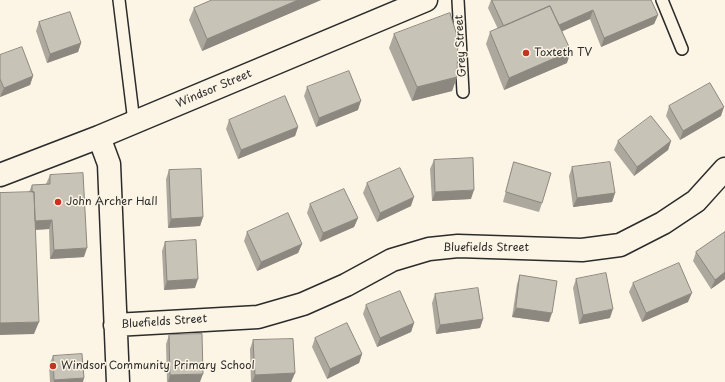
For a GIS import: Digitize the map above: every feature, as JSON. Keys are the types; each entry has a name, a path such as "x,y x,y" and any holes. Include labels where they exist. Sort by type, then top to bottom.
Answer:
{"street":[{"name":"Windsor Street","path":"0,175 99,137 426,0"},
{"path":"99,137 109,164 118,382"},
{"name":"Bluefields Street","path":"115,325 258,317 303,304 346,285 392,260 429,249 458,246 582,250 620,245 663,223 696,201 725,169"}],"lane":[{"path":"119,0 134,122"},
{"name":"Grey Street","path":"458,0 463,92"},
{"path":"662,0 682,49"}],"building":[{"path":"212,0 298,0 207,39 194,8"},
{"path":"492,0 651,0 658,15 604,38 593,10 559,25 550,6 504,26"},
{"name":"Toxteth TV","path":"550,6 571,51 509,78 490,32"},
{"path":"70,12 81,43 50,54 39,22"},
{"path":"450,13 458,39 457,77 417,87 394,34"},
{"path":"22,47 33,76 4,88 0,79 0,55"},
{"path":"349,71 361,101 319,118 307,87"},
{"path":"710,83 724,107 683,131 669,106"},
{"path":"285,96 298,127 241,150 229,120"},
{"path":"651,116 671,141 637,167 618,141"},
{"path":"473,158 474,190 435,192 434,160"},
{"path":"514,162 551,173 542,203 506,192"},
{"path":"610,162 615,193 577,198 572,167"},
{"path":"400,168 414,197 380,213 367,183"},
{"path":"201,169 203,217 171,219 169,170"},
{"path":"83,173 87,248 54,250 52,220 35,221 34,192 32,192 32,185 50,184 50,175"},
{"path":"344,189 358,218 323,233 310,204"},
{"path":"34,192 39,322 0,323 0,193"},
{"path":"288,213 302,244 261,262 247,232"},
{"path":"725,232 725,272 715,280 696,252"},
{"path":"196,240 198,279 167,281 165,242"},
{"path":"679,263 692,293 646,313 633,283"},
{"path":"606,273 613,309 583,315 576,279"},
{"path":"520,275 557,281 552,313 516,308"},
{"path":"478,288 483,319 440,325 435,294"},
{"path":"400,291 414,323 380,338 366,305"},
{"path":"347,323 362,354 330,369 315,338"},
{"path":"202,334 203,374 170,375 169,335"},
{"path":"293,339 295,373 255,375 253,340"},
{"path":"82,354 84,378 54,380 53,356"}],"place":[{"name":"Toxteth TV","path":"526,53"},
{"name":"John Archer Hall","path":"58,202"},
{"name":"Windsor Community Primary School","path":"53,366"}]}
